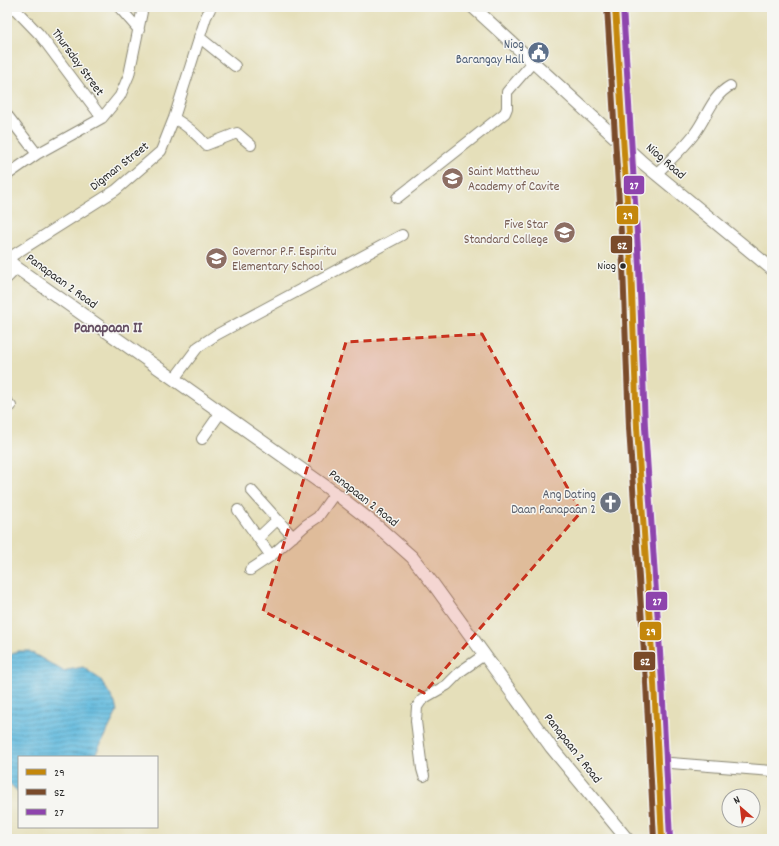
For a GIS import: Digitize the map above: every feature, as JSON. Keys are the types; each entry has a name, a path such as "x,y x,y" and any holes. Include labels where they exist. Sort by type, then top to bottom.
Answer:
{"highway":[{"path":"615,7 631,266 637,427 662,839"}],"street":[{"name":"Thursday Street","path":"14,7 40,35 102,118"},
{"path":"119,7 139,30"},
{"path":"7,175 37,154 102,118 120,96 129,75 143,7"},
{"name":"Digman Street","path":"7,259 116,190 161,151 174,118 199,37 211,7"},
{"name":"Niog Road","path":"474,7 656,174 772,269"},
{"path":"199,37 234,66"},
{"path":"397,198 505,113 507,108 507,92 533,62"},
{"path":"656,174 695,134 716,96 730,86"},
{"path":"7,115 37,154"},
{"path":"174,118 188,126 206,145 237,133 251,145"},
{"path":"174,379 198,348 216,335 402,235"},
{"name":"Panapaan 2 Road","path":"7,259 17,268 335,493 376,525 412,557 434,585 551,747 627,839"},
{"path":"7,278 17,268"},
{"path":"202,439 221,412"},
{"path":"251,490 293,537"},
{"path":"250,570 271,556 306,525 318,517 335,493"},
{"path":"238,510 271,556"},
{"path":"258,538 277,520"},
{"path":"424,776 416,721 416,707 426,697 447,685 461,671 484,655"},
{"path":"658,762 772,771"}],"highlighted area":[{"path":"482,334 581,512 424,693 263,611 346,342"}],"water":[{"path":"18,651 29,651 63,671 83,667 101,680 115,703 117,712 95,756 18,756 18,792 7,781 7,657"}],"transit line":[{"name":"SZ","path":"607,7 623,266 629,428 646,683 654,839"},
{"name":"29","path":"615,7 631,266 637,427 654,683 662,839"},
{"name":"27","path":"623,7 639,266 645,427 662,682 670,839"}],"place":[{"name":"Niog Barangay Hall","path":"539,52"},
{"name":"Saint Matthew Academy of Cavite","path":"453,179"},
{"name":"Five Star Standard College","path":"564,232"},
{"name":"Governor P.F. Espiritu Elementary School","path":"217,259"},
{"name":"Niog","path":"623,266"},
{"name":"Ang Dating Daan Panapaan 2","path":"611,502"}],"district":[{"name":"Panapaan II","path":"108,329"}]}
